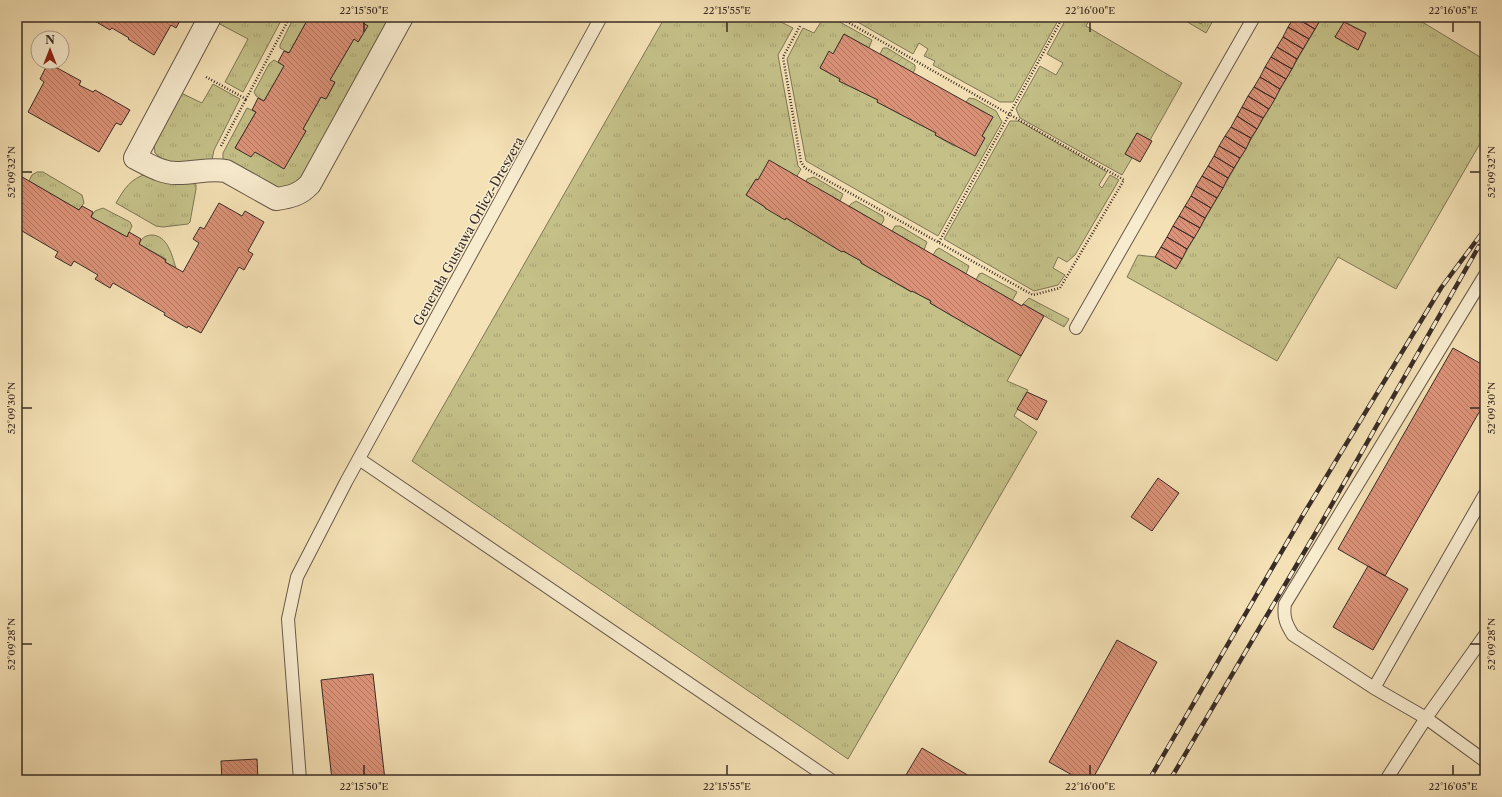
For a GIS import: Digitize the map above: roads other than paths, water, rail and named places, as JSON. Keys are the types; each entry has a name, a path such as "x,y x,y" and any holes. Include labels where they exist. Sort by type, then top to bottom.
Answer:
{"street":[{"path":"210,17 135,158 153,168 168,172 226,171 276,199 296,195 310,184 402,17"}],"lane":[{"name":"Generała Gustawa Orlicz-Dreszera","path":"300,780 288,619 297,577 359,459 600,17"},
{"path":"1076,328 1254,17"},
{"path":"1485,275 1285,604 1284,613 1285,622 1293,635 1374,688 1426,718 1485,761"},
{"path":"359,459 831,780"},
{"path":"1374,688 1485,494"},
{"path":"1386,780 1426,718 1485,635"}],"railway":[{"path":"1149,780 1303,515 1441,288 1485,229"},
{"path":"1170,780 1319,527 1479,246"}]}
